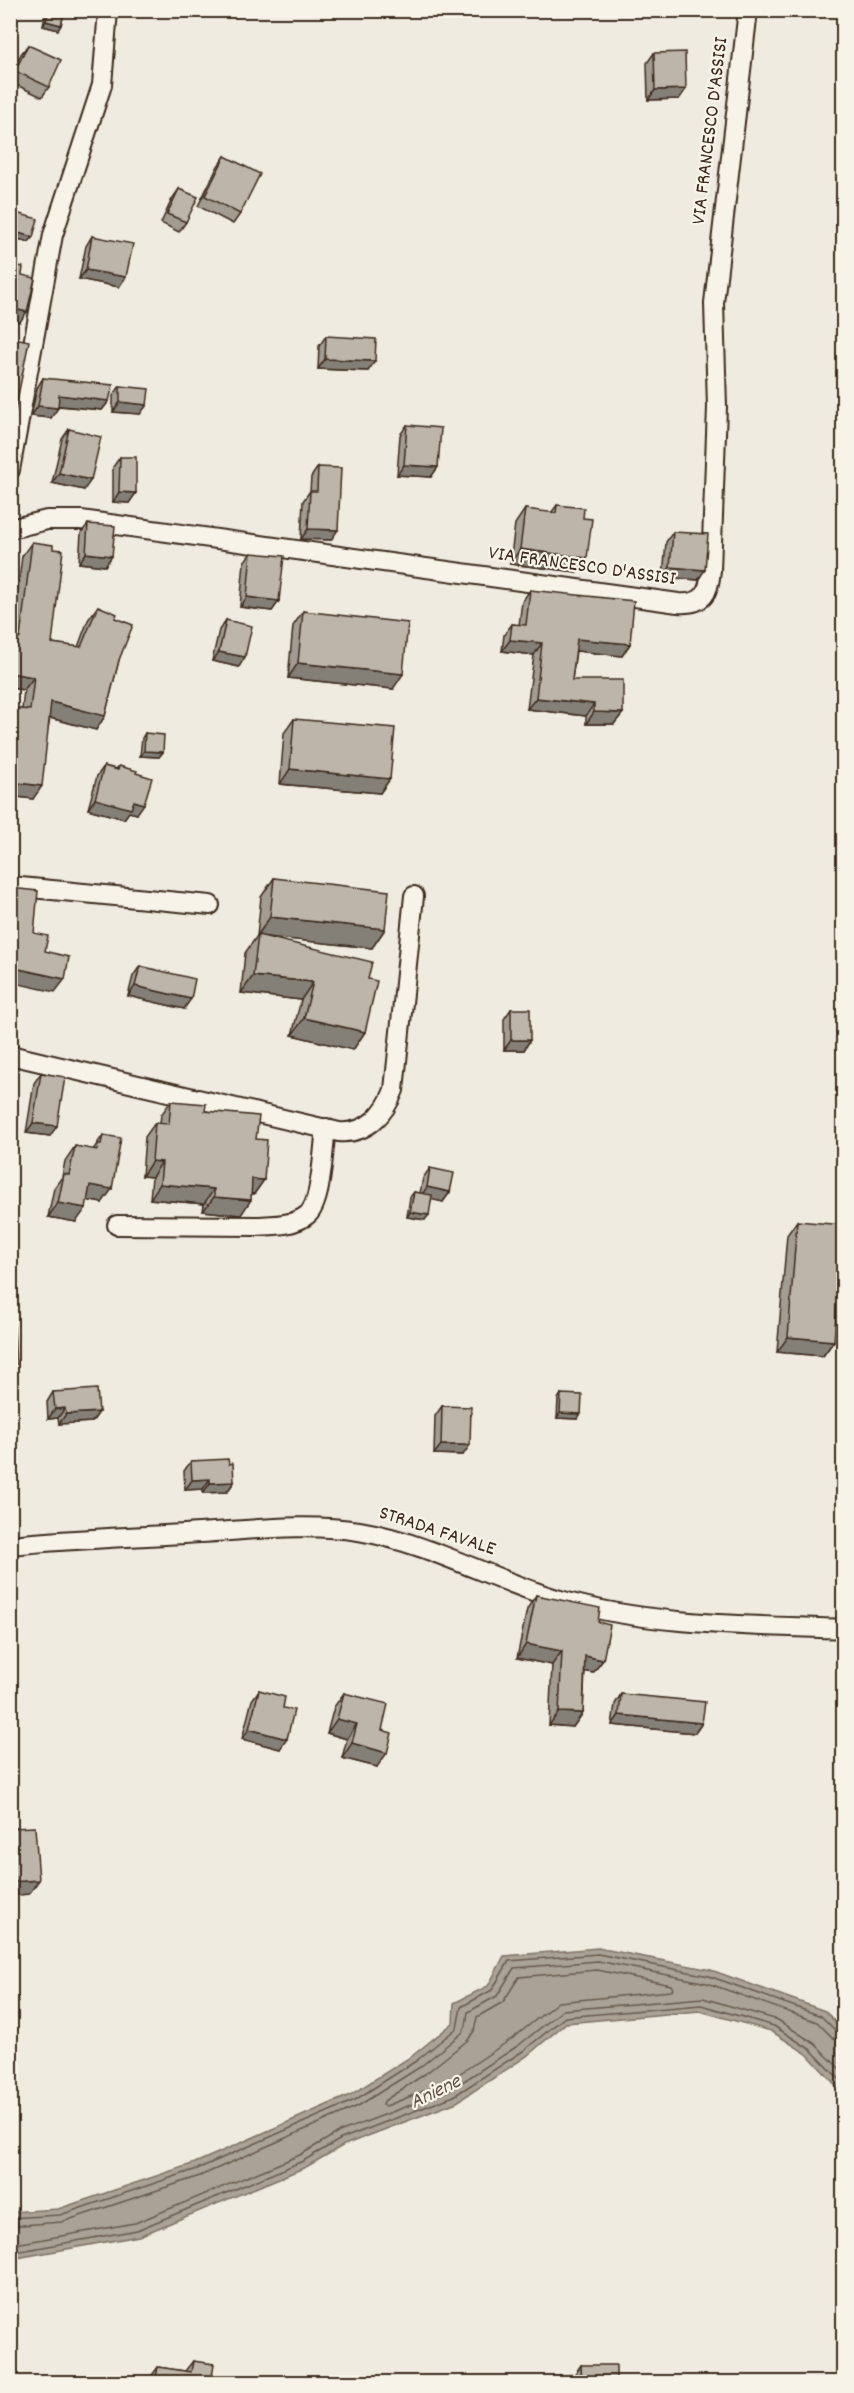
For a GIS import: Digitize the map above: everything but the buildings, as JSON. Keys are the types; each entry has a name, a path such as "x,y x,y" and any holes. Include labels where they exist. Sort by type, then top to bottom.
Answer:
{"street":[{"path":"10,470 53,235 66,189 102,85 108,10"},
{"name":"VIA FRANCESCO D'ASSISI","path":"10,529 47,520 81,520 678,603 697,602 708,587 711,570 717,406 714,303 748,10"},
{"path":"10,886 210,905"},
{"path":"10,1055 326,1128 345,1132 359,1130 378,1118 391,1098 396,1079 414,896"},
{"path":"117,1225 256,1226 278,1225 302,1218 312,1211 317,1198 326,1128"},
{"name":"STRADA FAVALE","path":"10,1545 278,1528 336,1528 419,1546 546,1595 599,1609 703,1622 843,1629"}],"water":[{"name":"Aniene","path":"598,1948 711,1970 825,2011 843,2030 843,2093 807,2054 771,2031 700,2011 566,2023 527,2056 457,2102 344,2145 306,2167 139,2236 11,2259 11,2212 58,2209 195,2163 352,2094 412,2056 453,2023 454,2003 488,1986 504,1956"}]}
